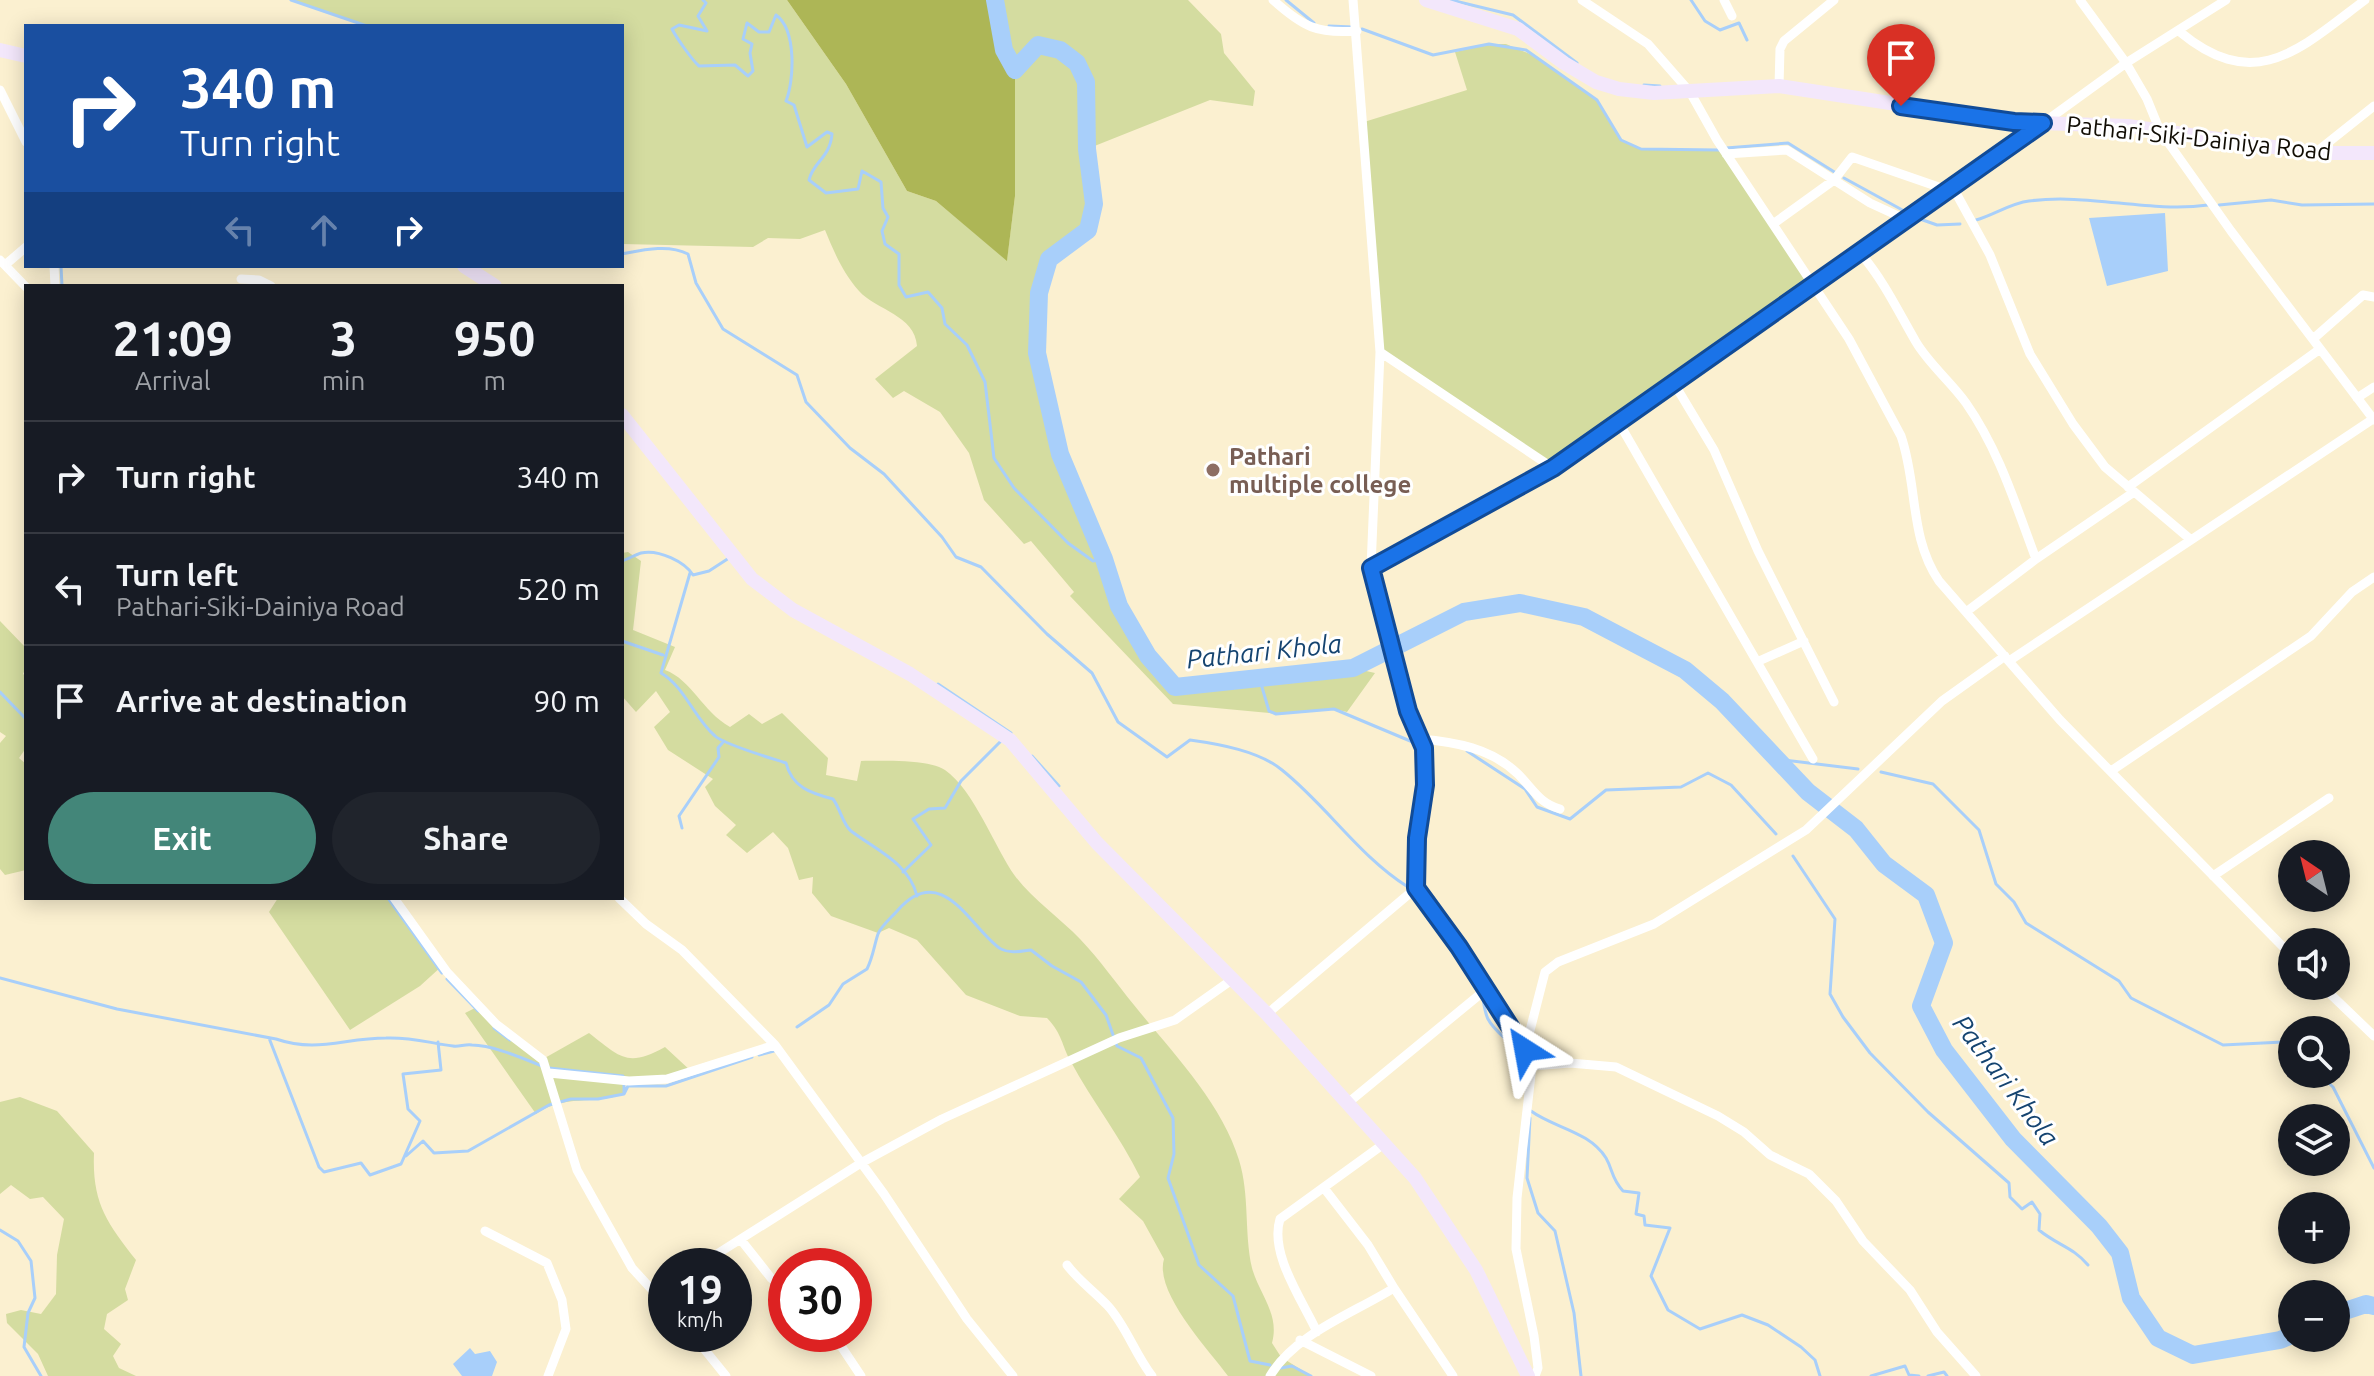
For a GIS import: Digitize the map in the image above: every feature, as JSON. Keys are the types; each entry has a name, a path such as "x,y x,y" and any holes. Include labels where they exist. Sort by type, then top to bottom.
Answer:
{"street":[{"path":"1273,0 1304,25 1319,32 1357,31"},
{"path":"1353,0 1380,352 1371,568 1384,629 1424,748 1425,785 1417,838 1416,888 1459,947 1532,1066 1517,1198 1516,1249 1534,1336 1538,1368 1535,1376"},
{"name":"Pathari-Siki-Dainiya Road","path":"1426,0 1518,29 1564,63 1596,82 1619,89 1690,92 1779,86 2014,122 2160,131 2315,153 2374,153"},
{"path":"1582,0 1648,44 1690,92 1726,154 1816,285 1901,436 1925,560 2060,720 2278,942"},
{"path":"1724,0 1732,16"},
{"path":"1813,0 1821,9"},
{"path":"1779,86 1780,49 1784,41 1834,0"},
{"path":"1525,1050 1545,972 1558,962 1654,924 1806,830 1942,701 2374,420 2160,131 2147,99 2126,63 2080,0"},
{"path":"1371,568 1553,468 1861,254 2126,63 2180,32 2226,0"},
{"path":"2180,32 2206,50 2230,60 2258,63 2281,59 2365,0"},
{"path":"0,50 24,56"},
{"path":"0,90 24,138"},
{"path":"2315,153 2374,106"},
{"path":"1726,154 1787,150 1907,220"},
{"path":"1773,224 1834,180 1852,157 1948,190 1960,198 1990,255 2039,370 2087,446 2131,490 2190,539"},
{"path":"24,248 2,263 24,285"},
{"path":"1861,254 1888,290 1917,344 1985,433 2004,473 2036,559"},
{"path":"467,268 492,284"},
{"path":"241,279 259,280 267,284"},
{"path":"2313,339 2363,295 2374,297"},
{"path":"1966,612 2320,349"},
{"path":"1380,352 1553,468"},
{"path":"1675,385 1714,450 1758,551 1834,702"},
{"path":"2357,398 2374,387"},
{"path":"624,418 752,579 793,610 910,674 1010,740 1097,843 1267,1014 1415,1178 1476,1270 1528,1376"},
{"path":"1619,423 1813,759"},
{"path":"2111,771 2311,636 2341,602 2374,577"},
{"path":"1759,661 1804,641"},
{"path":"1420,739 1462,743 1493,757 1519,775 1543,803 1560,809"},
{"path":"2213,876 2329,798"},
{"path":"1267,1014 1416,888"},
{"path":"395,900 447,972 496,1024 543,1060 577,1170 632,1268 648,1286"},
{"path":"621,900 646,924 682,950 775,1045 861,1163 967,1319 1013,1376"},
{"path":"728,1248 861,1163 942,1119 1117,1039 1175,1020 1233,979"},
{"path":"1349,1102 1484,991"},
{"path":"2337,1000 2374,1036"},
{"path":"549,1073 629,1081 667,1079 775,1045"},
{"path":"1532,1066 1570,1063 1616,1067 1718,1116 1744,1132 1770,1155 1809,1174 1836,1201 1863,1241 1910,1290 1937,1332 1976,1376"},
{"path":"1317,1332 1285,1262 1278,1225 1280,1219 1385,1143"},
{"path":"1324,1188 1368,1245 1453,1376"},
{"path":"485,1231 547,1263 562,1300 566,1329 548,1376"},
{"path":"741,1240 768,1274"},
{"path":"1067,1265 1086,1289 1107,1305 1152,1376"},
{"path":"1270,1376 1281,1357 1300,1340 1394,1288"},
{"path":"1300,1340 1371,1376"},
{"path":"707,1352 726,1376"},
{"path":"845,1352 861,1376"}],"green space":[{"path":"291,0 787,0 846,84 907,191 936,201 1007,260 1015,196 1015,70 1004,50 995,0 1188,0 1221,34 1224,53 1255,91 1253,106 1210,100 1087,149 1094,204 1088,230 1049,259 1039,293 1037,353 1060,454 1104,559 1119,606 1148,656 1175,686 1353,668 1375,673 1347,712 1334,709 1279,714 1173,704 1070,596 1074,592 1031,541 1024,544 984,500 969,453 940,412 904,391 893,398 875,379 917,346 915,336 902,320 859,291 835,254 825,230 800,239 768,238 753,247 624,244 624,24 361,24"},
{"path":"787,0 995,0 1004,50 1015,70 1015,196 1007,261 936,201 907,191 846,84"},
{"path":"1489,44 1506,44 1537,57 1597,100 1622,140 1641,149 1719,150 1816,285 1553,468 1380,352 1364,122 1467,90 1455,52"},
{"path":"624,553 641,561 633,630 675,647 665,670 683,681 712,713 730,727 749,714 762,724 782,713 828,758 826,775 857,781 861,761 892,761 938,766 956,779 975,805 1015,876 1094,955 1194,1078 1221,1118 1239,1160 1252,1268 1271,1313 1272,1343 1281,1357 1311,1376 1228,1376 1196,1336 1167,1287 1164,1259 1143,1221 1119,1199 1140,1177 1047,1018 1020,1016 966,995 917,940 889,928 878,933 831,916 812,893 813,877 799,880 788,848 773,832 747,853 726,835 736,825 715,806 705,787 713,779 668,750 654,727 670,712 656,691 636,712 624,698"},
{"path":"0,621 24,646 24,751 19,758 24,762 24,870 5,875 0,869 0,743 6,736 0,732"},
{"path":"277,900 394,900 442,966 420,986 350,1030 269,912"},
{"path":"479,1006 543,1059 589,1033 624,1057 641,1057 665,1047 692,1072 623,1081 624,1094 557,1104 536,1114 465,1013"},
{"path":"20,1097 57,1111 94,1153 98,1198 103,1211 136,1260 125,1289 128,1300 107,1314 104,1329 121,1344 113,1356 119,1368 136,1376 48,1376 38,1354 7,1323 6,1314 21,1310 41,1314 56,1294 57,1255 64,1219 43,1197 30,1199 11,1185 0,1194 0,1102"}],"water":[{"path":"2165,213 2168,271 2107,286 2089,218"},
{"path":"470,1348 475,1354 490,1351 497,1362 492,1376 462,1376 453,1364"}],"waterway":[{"path":"291,0 361,24"},
{"path":"703,0 706,3 698,16 707,31 679,25 672,29 699,66 735,65 748,76 753,71 752,44 743,39 747,23 759,32 769,32 776,15 783,22 792,56 786,101 794,105 807,147 827,132 832,134 828,149 809,180 826,193 858,189 862,171 881,182 883,208 888,217 882,231 885,244 899,254 899,285 906,297 928,292 942,308 945,324 967,345 985,382 994,458 1014,488 1068,543 1093,561 1104,559"},
{"name":"Pathari Khola","path":"995,0 1004,50 1015,70 1038,45 1060,50 1077,63 1086,82 1087,149 1094,204 1088,230 1049,259 1039,293 1037,353 1060,454 1104,559 1119,606 1148,656 1175,687 1353,668 1464,612 1520,603 1584,617 1685,670 1722,701 1808,792 1856,829 1884,864 1926,895 1944,943 1921,1006 1944,1050 2013,1139 2099,1226 2120,1253 2131,1298 2158,1338 2193,1355 2278,1340"},
{"path":"1286,0 1314,23"},
{"path":"1451,0 1513,15 1577,63"},
{"path":"1691,0 1705,21 1720,30 1739,23 1747,40"},
{"path":"1329,26 1353,27"},
{"path":"1362,29 1433,55 1489,44 1526,50 1597,100 1621,140 1641,149 1719,150"},
{"path":"1644,85 1660,86"},
{"path":"1726,148 1788,143 1836,173"},
{"path":"1844,178 1906,212"},
{"path":"1976,220 2022,202 2051,199 2164,207 2208,205"},
{"path":"2219,205 2271,200 2302,205 2374,204"},
{"path":"1920,219 1937,225 1960,224"},
{"path":"624,254 664,249 688,254 696,283 723,329 797,375 806,402 850,448 884,474 942,537 956,557 981,567 1047,634 1092,673 1118,722 1167,757 1190,740 1238,749 1273,763 1374,861 1408,887"},
{"path":"61,268 62,284"},
{"path":"624,560 641,553 656,553 678,561 693,575 709,571 729,558"},
{"path":"690,573 661,673 677,686 701,721 720,740 786,763 793,778 803,788 833,799 848,828 899,866 917,896"},
{"path":"624,642 663,655"},
{"path":"1259,677 1269,711 1276,714 1334,709 1415,743"},
{"path":"938,684 1011,733"},
{"path":"0,692 24,717"},
{"path":"682,828 679,816 719,757 718,748 724,741"},
{"path":"903,872 931,845 913,819 929,809 945,808 961,781 1001,741"},
{"path":"1467,751 1525,789 1537,807 1570,819 1606,790 1681,787 1708,773 1731,785 1776,834"},
{"path":"1032,756 1059,786"},
{"path":"1776,759 1858,769"},
{"path":"1881,772 1933,784 1979,830 1996,884 2014,902 2026,923 2119,981 2131,998 2223,1045 2278,1042"},
{"path":"1793,856 1835,919 1830,994 1843,1017 1870,1053 1928,1112 2009,1183 2010,1197 2022,1209 2032,1202 2040,1214 2039,1230 2077,1254 2088,1265"},
{"path":"797,1027 829,1005 843,984 867,969 879,931 898,910 914,896 929,892 943,895 956,904 1001,949 1012,952 1031,950 1081,982 1106,1015 1117,1046 1141,1058 1173,1118 1174,1154 1168,1178 1199,1265 1233,1296 1250,1361 1270,1365"},
{"path":"1415,896 1428,919 1448,940 1479,990"},
{"path":"389,900 442,973"},
{"path":"0,978 117,1009 291,1043 318,1045 404,1038 453,1046 489,1047 542,1066"},
{"path":"447,979 478,1011"},
{"path":"1483,999 1487,1017 1493,1026 1519,1052 1526,1068 1525,1078"},
{"path":"494,1028 510,1040"},
{"path":"269,1038 319,1167 324,1172 361,1163 370,1175 401,1164 420,1121 408,1109 403,1074 441,1070 438,1042"},
{"path":"759,1055 774,1051"},
{"path":"624,1084 624,1094 628,1086 666,1086 752,1057"},
{"path":"549,1068 623,1076"},
{"path":"2334,1088 2374,1168"},
{"path":"406,1156 423,1141 434,1153 468,1151 549,1105 571,1099 598,1099 624,1094"},
{"path":"1531,1111 1581,1136 1599,1149 1623,1191 1639,1193 1636,1214 1644,1216 1645,1225 1670,1228 1651,1276 1668,1310 1700,1329 1742,1315 1768,1325 1815,1360 1820,1376"},
{"path":"1530,1118 1527,1178 1538,1213 1555,1231 1574,1313 1581,1376"},
{"path":"0,1230 18,1241 31,1261 35,1298 28,1313 24,1347 41,1376"},
{"name":"Pathari Khola","path":"2350,1309 2366,1304 2374,1306"},
{"path":"1281,1368 1292,1366 1311,1376"},
{"path":"1871,1376 1905,1366 1909,1375 1919,1376"},
{"path":"1928,1376 1944,1372 1947,1376"}],"place":[{"name":"Pathari multiple college","path":"1213,470"}],"route":[{"path":"1525,1050 1484,991 1459,947 1416,888 1417,838 1425,785 1424,748 1408,711 1384,629 1371,568 1553,468 1875,245 2043,123 2014,122 1901,106"}]}
